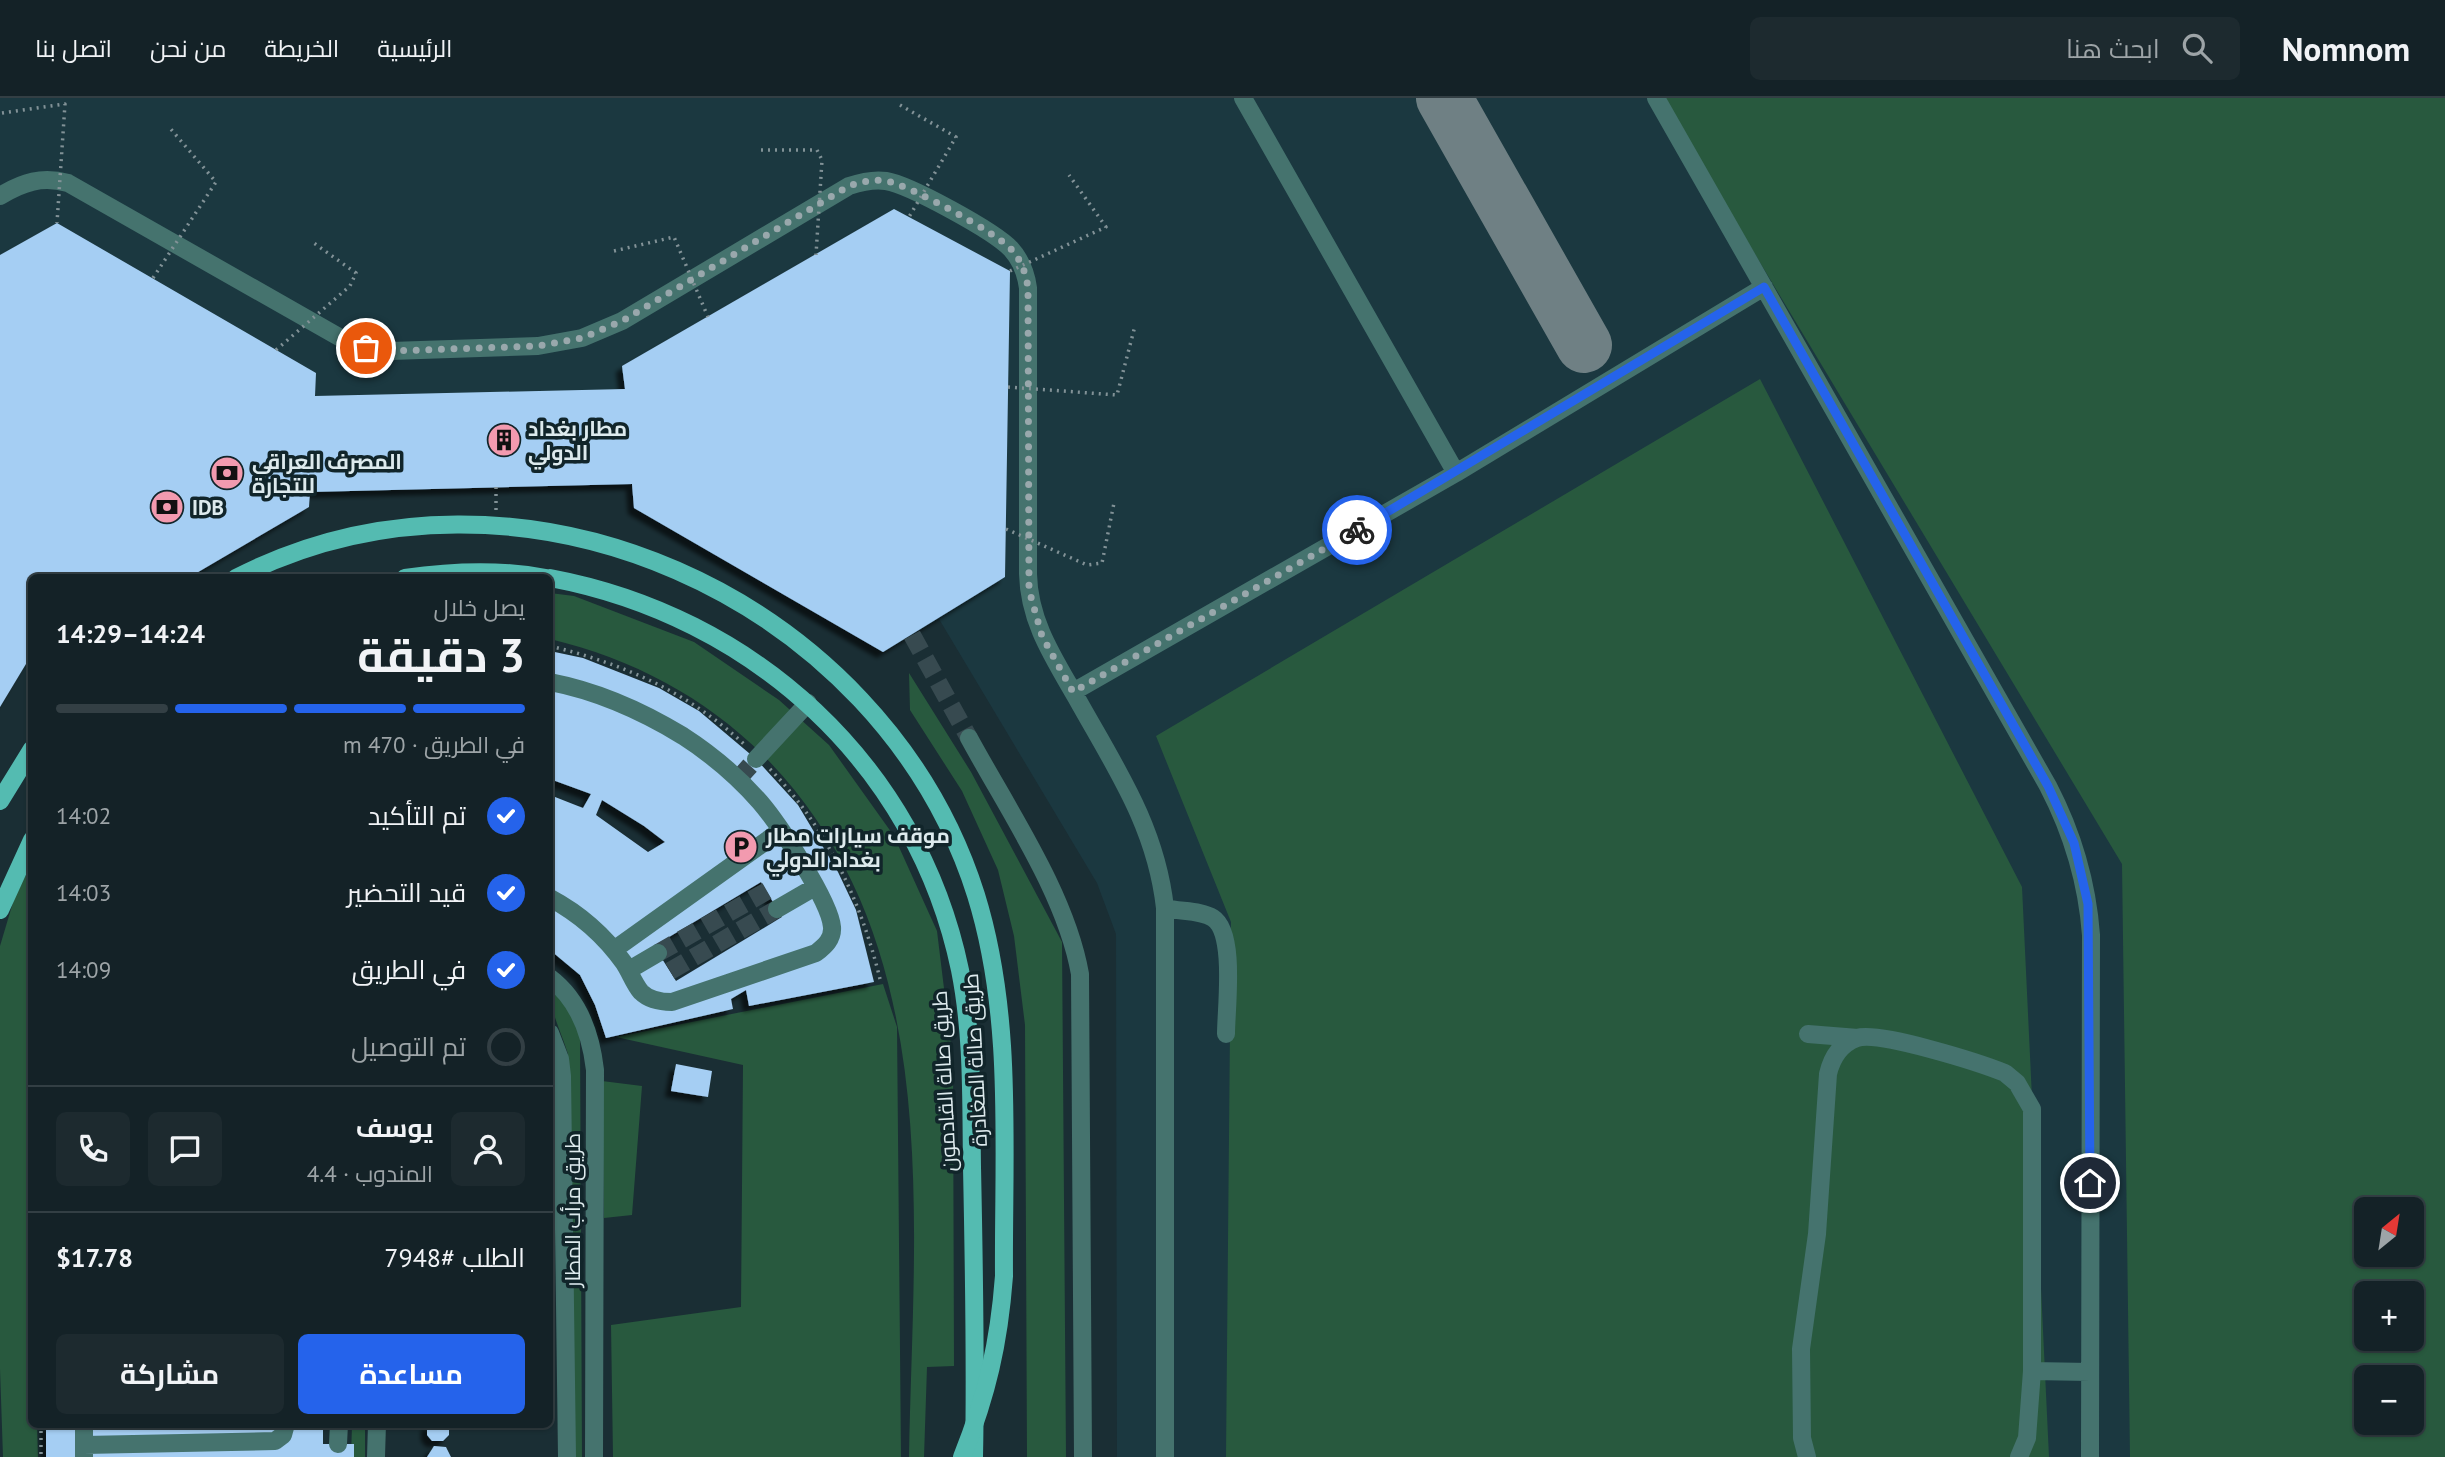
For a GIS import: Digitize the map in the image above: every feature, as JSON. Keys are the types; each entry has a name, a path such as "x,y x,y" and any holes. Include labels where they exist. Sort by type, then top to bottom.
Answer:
{"main road":[{"name":"طريق صالة المغادرة","path":"247,574 326,544 411,528 496,526 570,536 646,557 727,593 803,645 873,712 932,796 956,844 979,907 999,999 1004,1263 1000,1321 988,1386 962,1457"},
{"name":"طريق صالة القادمون","path":"448,574 481,571 510,574"},
{"name":"طريق صالة القادمون","path":"553,579 615,593 685,620 750,657 808,703 867,768 915,845 937,895 960,969 970,1054 976,1353 974,1457"},
{"path":"0,800 28,754"},
{"path":"0,911 28,849"}],"lane":[{"path":"1243,98 1456,473"},
{"path":"1656,98 2048,786 2074,843 2083,873 2091,935 2090,1457"},
{"path":"0,196 29,181 55,180 68,183 339,337 366,348 391,351 538,346 582,338 622,321 849,186 883,180 905,187 1002,241 1017,257 1027,277 1029,590 1042,636 1144,821 1158,862 1165,908 1165,1457"},
{"path":"1073,692 1456,473 1764,287"},
{"path":"553,683 626,706 685,738 738,779 761,803 780,831 815,887 832,927 830,938 816,953 672,1002 660,1002 639,991 615,949 583,918 553,900"},
{"path":"756,759 808,703"},
{"path":"969,738 1057,901 1072,937 1080,974 1083,1457"},
{"path":"615,949 780,831"},
{"path":"777,909 815,887"},
{"path":"1165,908 1210,916 1223,927 1227,943 1226,1034"},
{"path":"629,970 659,953"},
{"name":"طريق مرأب المطار","path":"553,982 579,1012 590,1040 595,1070 594,1457"},
{"path":"1808,1034 1883,1038 1990,1067 2005,1073 2026,1095 2034,1125 2032,1371 2027,1438 2019,1457"},
{"path":"1807,1457 1802,1438 1801,1349 1816,1245 1828,1074 1837,1051 1858,1038"},
{"path":"553,1041 560,1059 562,1076 557,1282 567,1457"},
{"path":"2032,1371 2090,1372"},
{"path":"84,1428 84,1451 184,1450 275,1441 283,1435 285,1428"},
{"path":"338,1444 339,1428"},
{"path":"376,1457 377,1428"}],"path":[{"path":"2,113 65,104 57,223"},
{"path":"900,105 956,137 909,217"},
{"path":"153,278 216,182 169,127"},
{"path":"761,150 817,150 822,160 816,255"},
{"path":"1010,271 1106,227 1069,174"},
{"path":"614,251 674,237 708,317"},
{"path":"276,350 350,286 356,273 311,241"},
{"path":"1008,387 1117,396 1135,326"},
{"path":"1006,529 1087,565 1102,563 1114,502"},
{"path":"41,1428 41,1457"}],"shaded area":[{"name":"مطار بغداد الدولي","path":"0,98 2445,98 2445,1457 1117,1457 1116,934 1097,883 939,619 883,652 634,508 632,484 310,492 45,574 28,574 28,659 0,707"}],"green space":[{"path":"1661,98 2445,98 2445,1457 2130,1457 2122,864"},
{"path":"1760,379 2022,887 2049,1457 1226,1457 1231,922 1156,736"},
{"path":"553,593 574,596 694,642 779,700 829,745 894,836 937,931 953,1062 954,1366 927,1367 924,1457 909,1457 914,1273 913,1180 907,1087 892,997 865,911 824,830 765,757 718,716 666,683 639,669 581,647 553,640"},
{"path":"909,673 971,772 1062,942 1066,1457 1027,1457 1025,1025 1014,936 998,870 962,791 910,710"},
{"path":"28,871 28,1428 37,1428 38,1457 3,1457 0,1369 0,946 14,899"},
{"path":"883,984 897,1027 901,1457 613,1457 611,1325 741,1307 743,1065 616,1037"},
{"path":"553,994 563,996 580,1035 582,1457 566,1457 568,1054 554,1016"},
{"path":"602,1081 642,1086 632,1215 604,1218"},
{"path":"352,1428 365,1428 365,1457 351,1457"}],"building":[{"name":"مطار بغداد الدولي","path":"894,209 1010,271 1005,577 883,652 634,508 632,484 310,492 309,507 195,574 28,574 28,661 0,707 0,255 57,223 316,373 315,396 625,389 622,366"},
{"name":"موقف سيارات مطار بغداد الدولي","path":"553,652 583,658 659,688 699,711 756,759 798,805 838,872 856,910 874,982 749,1006 746,990 731,999 733,1009 606,1038 595,1005 580,975 553,952 553,796 583,808 591,794 553,780","holes":["602,800 665,842 648,852 596,815","761,882 782,917 676,981 654,946"]},
{"path":"676,1064 712,1071 708,1097 671,1091"},
{"path":"46,1428 323,1428 323,1444 354,1444 354,1457 46,1457"},
{"path":"427,1428 449,1428 449,1435 443,1441 432,1441 427,1435"},
{"path":"434,1446 446,1447 451,1457 427,1457"}],"taxiway":[{"path":"1444,98 1584,345"}],"tunnel":[{"path":"912,635 969,738"},
{"path":"738,779 756,759"},
{"path":"658,953 767,891"},
{"path":"670,971 777,909"}],"way so far":[{"path":"366,348 391,351 538,346 582,338 622,321 849,186 883,180 905,187 1002,241 1017,257 1027,277 1029,590 1031,606 1042,636 1073,692 1357,530"}],"place":[{"name":"مطار بغداد الدولي","path":"504,440"},
{"name":"المصرف العراقي للتجارة","path":"227,473"},
{"name":"IDB","path":"167,507"},
{"name":"موقف سيارات مطار بغداد الدولي","path":"741,847"}],"route":[{"path":"1357,530 1764,287 2048,786 2074,843 2083,873 2091,935 2090,1183"}]}
